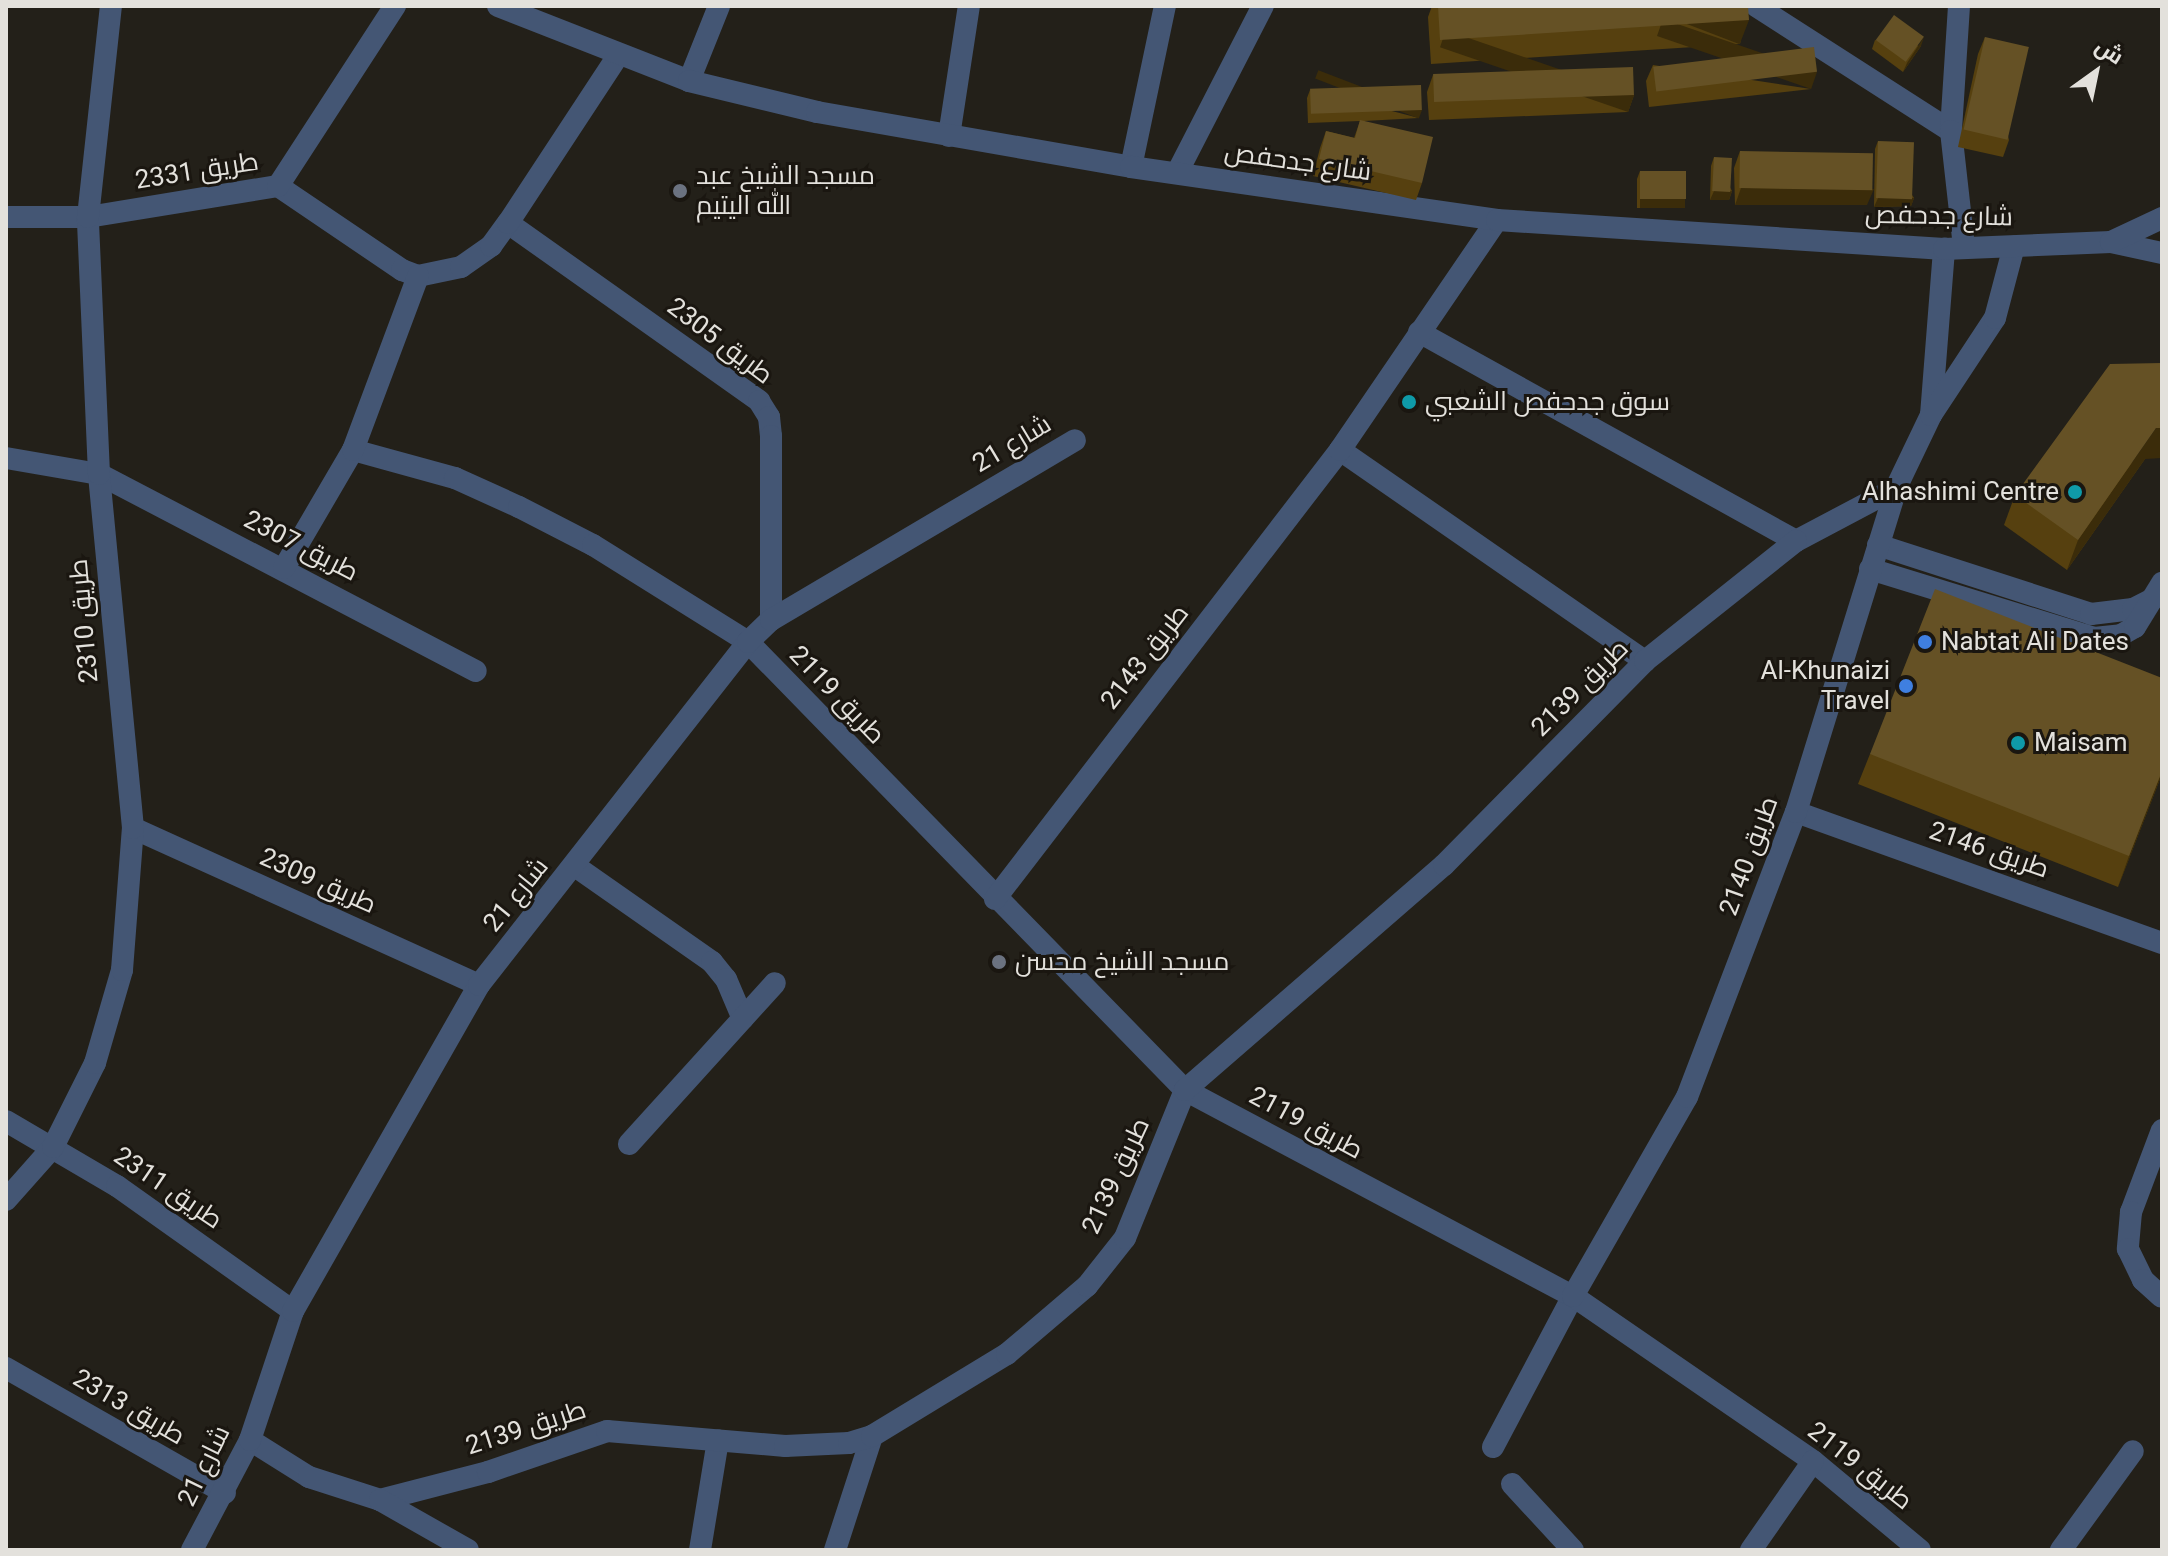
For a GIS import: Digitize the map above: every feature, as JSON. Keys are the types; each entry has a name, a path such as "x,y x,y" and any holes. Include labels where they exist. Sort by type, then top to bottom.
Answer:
{"street":[{"name":"طريق 2310","path":"6,1200 53,1147 95,1063 122,970 133,828 99,474 88,217 111,6"},
{"name":"طريق 2331","path":"6,217 88,217 278,186 395,6"},
{"name":"شارع جدحفص","path":"498,6 617,57 689,81 949,136 1131,167 1497,220 1954,248 2111,242 2162,253"},
{"path":"689,81 719,6"},
{"path":"949,136 969,6"},
{"path":"1131,167 1165,6"},
{"path":"1177,173 1263,6"},
{"path":"1756,6 1951,131"},
{"name":"طريق 2140","path":"1931,415 1954,248 1951,131 1959,6"},
{"path":"278,186 387,261 418,276 461,267 491,246 617,57"},
{"name":"شارع جدحفص","path":"2111,242 2162,218"},
{"name":"طريق 2143","path":"995,899 1340,450 1497,220"},
{"name":"طريق 2305","path":"508,223 759,401 769,417 771,436 771,620"},
{"name":"طريق 2140","path":"1493,1447 1573,1296 1687,1097 1796,812 1896,488 1931,415 1995,318 2014,246"},
{"path":"284,568 353,450 418,276"},
{"path":"1419,332 1796,541 1896,488"},
{"name":"شارع 21","path":"192,1550 225,1493 250,1440 293,1311 479,985 748,642 771,620 1075,440"},
{"path":"353,450 455,478 519,507 593,545 748,642"},
{"path":"1340,450 1645,661"},
{"name":"طريق 2307","path":"6,458 99,474 476,671"},
{"name":"طريق 2139","path":"380,1500 488,1472 607,1431 785,1446 849,1443 872,1436 1007,1354 1087,1286 1125,1238 1185,1090 1444,865 1645,661 1796,541"},
{"path":"1878,545 2091,614 2122,611 2158,591"},
{"path":"1870,569 2094,638 2121,635 2135,627 2158,591"},
{"name":"طريق 2119","path":"748,642 995,899 1185,1090 1573,1296 1813,1461 1920,1550"},
{"name":"طريق 2146","path":"1796,812 2162,943"},
{"name":"طريق 2309","path":"133,828 479,985"},
{"path":"575,866 712,962 726,979 743,1019"},
{"path":"629,1144 775,983"},
{"name":"طريق 2311","path":"6,1121 53,1147 196,1239 293,1311"},
{"path":"2162,1130 2131,1212 2128,1249 2143,1280 2162,1297"},
{"name":"طريق 2313","path":"6,1368 225,1493"},
{"path":"835,1550 872,1436"},
{"path":"250,1440 309,1477 380,1500 468,1550"},
{"path":"700,1550 718,1440"},
{"path":"2061,1550 2133,1451"},
{"path":"1751,1550 1813,1461"},
{"path":"1512,1484 1573,1550"}],"building":[{"path":"1438,6 1748,6 1749,20 1440,40"},
{"path":"1894,15 1924,37 1906,62 1876,40"},
{"path":"1985,37 2029,47 2007,140 1964,130"},
{"path":"1814,47 1817,72 1656,92 1653,67"},
{"path":"1633,67 1634,95 1434,102 1433,74"},
{"path":"1421,85 1422,110 1311,114 1310,89"},
{"path":"1360,120 1433,137 1422,183 1319,159 1326,131 1355,138"},
{"path":"1878,141 1914,142 1912,199 1876,198"},
{"path":"1740,151 1873,153 1872,190 1739,188"},
{"path":"1714,157 1732,158 1730,192 1712,191"},
{"path":"1640,171 1686,171 1686,199 1640,199"},
{"name":"Alhashimi Centre","path":"2162,363 2162,428 2156,428 2078,540 2015,495 2110,364"},
{"name":"Maisam","path":"1935,589 2162,678 2162,771 2129,856 1870,754"}],"place":[{"name":"مسجد الشيخ عبد الله اليتيم","path":"680,191"},
{"name":"سوق جدحفص الشعبي","path":"1409,402"},
{"name":"Alhashimi Centre","path":"2075,492"},
{"name":"Nabtat Ali Dates","path":"1925,642"},
{"name":"Al-Khunaizi Travel","path":"1906,686"},
{"name":"Maisam","path":"2018,743"},
{"name":"مسجد الشيخ محسن","path":"999,962"}]}
